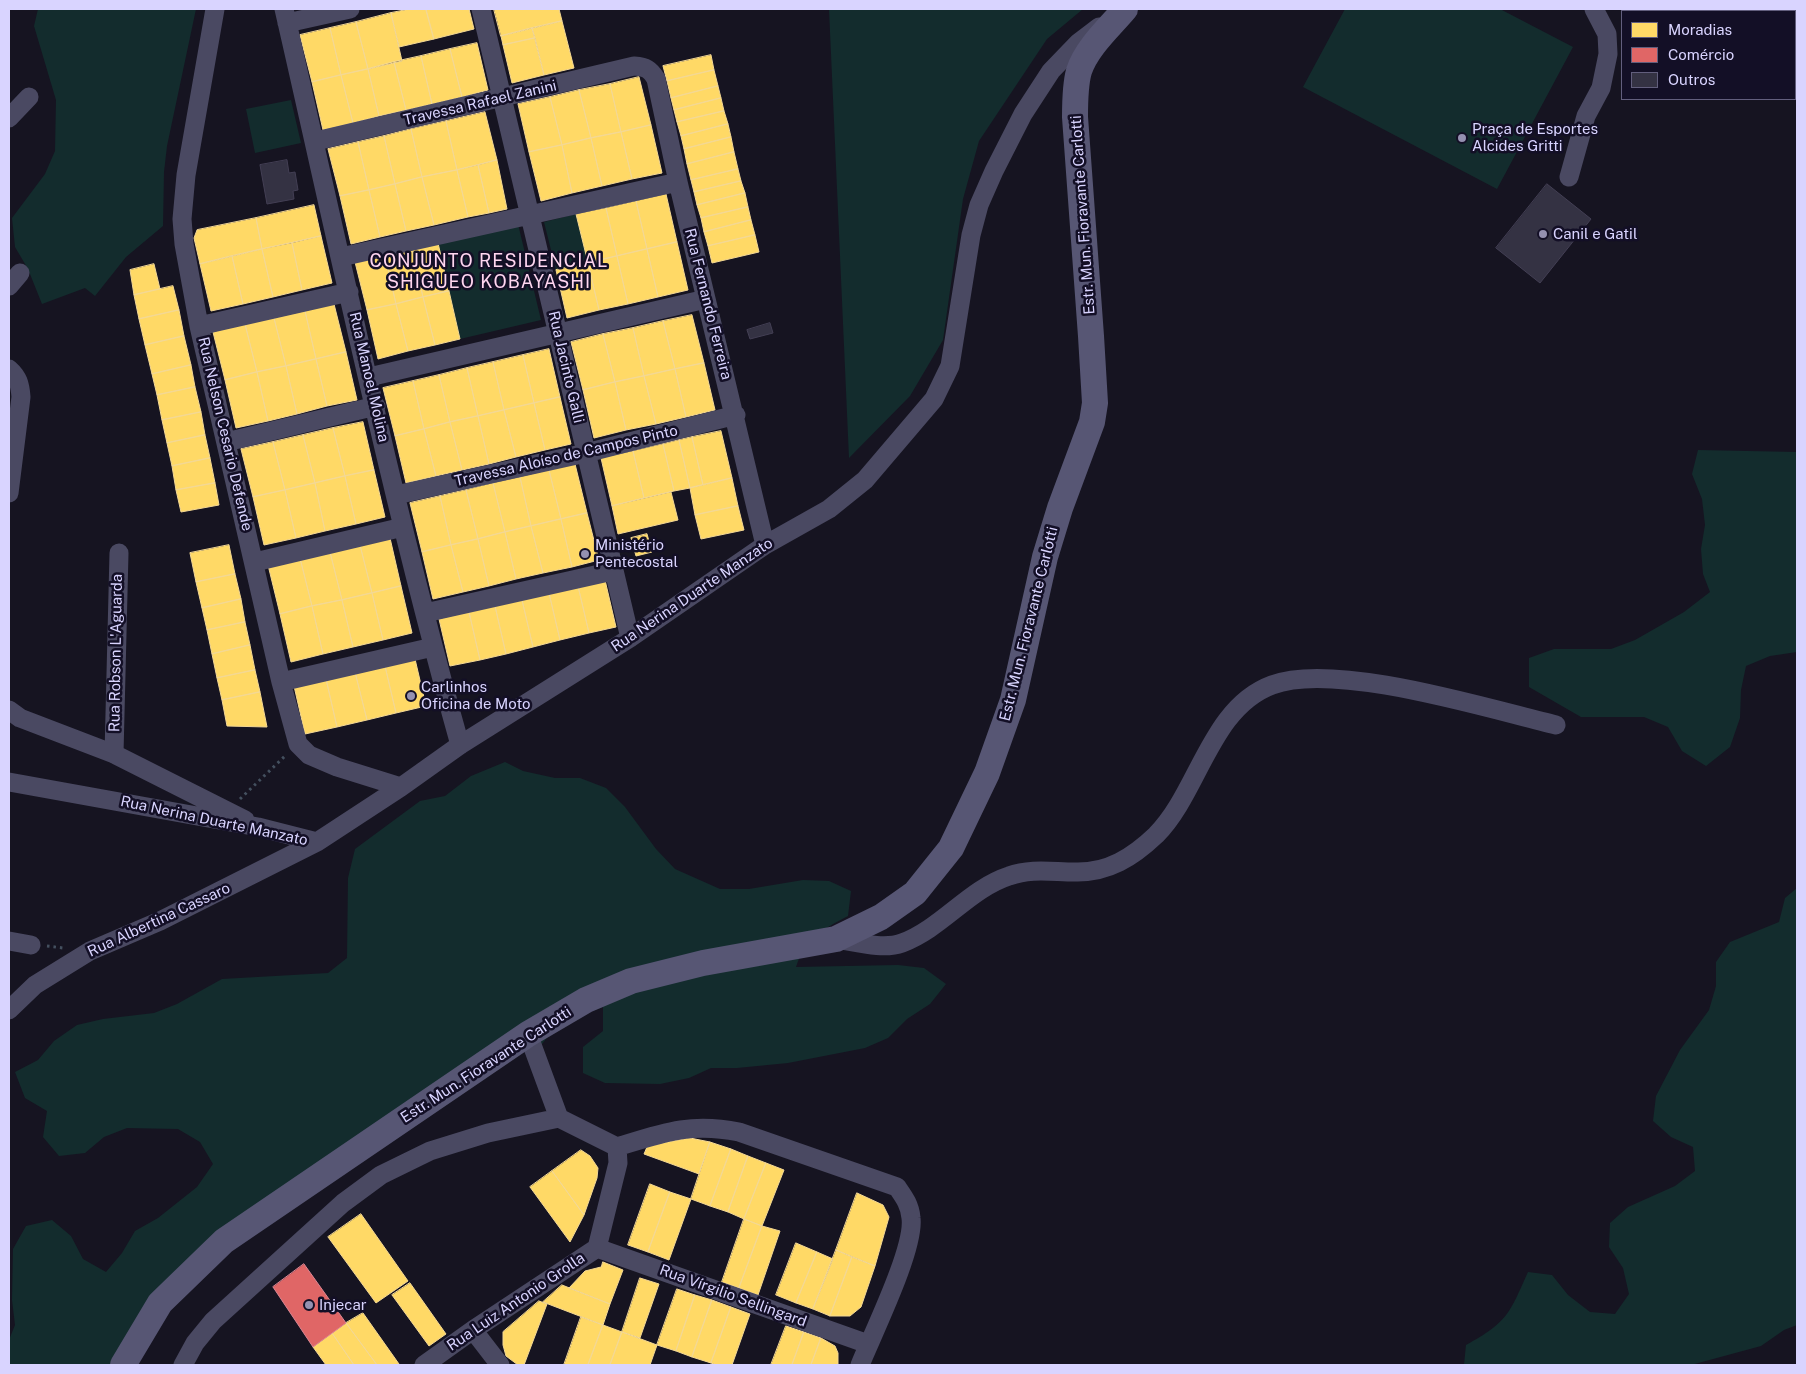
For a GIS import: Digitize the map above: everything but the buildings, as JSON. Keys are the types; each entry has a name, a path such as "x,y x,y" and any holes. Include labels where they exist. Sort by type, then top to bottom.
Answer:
{"street":[{"name":"Rua Nelson Cesario Defende","path":"215,9 186,175 182,219 184,244 199,326 281,682 298,744"},
{"path":"286,16 350,9"},
{"name":"Rua Jacinto Galli","path":"481,9 558,332 612,571 630,638"},
{"name":"Rua Nerina Duarte Manzato","path":"9,782 258,827 317,842 401,787 460,745 630,638 766,545 829,509 865,480 934,399 950,366 971,234 979,205 994,171 1023,114 1051,71 1078,43 1125,9"},
{"name":"Estr. Mun. Fioravante Carlotti","path":"123,1365 160,1302 224,1241 528,1034 586,1000 631,981 703,963 836,939 882,917 915,893 951,848 987,774 1014,700 1045,557 1060,508 1092,422 1095,402 1075,117 1076,89 1079,70 1091,48 1125,9"},
{"path":"1569,177 1586,116 1601,88 1608,54 1607,34 1594,9"},
{"name":"Rua Manoel Molina","path":"286,16 403,527 432,647 460,745"},
{"name":"Travessa Rafael Zanini","path":"316,141 634,66 645,67"},
{"name":"Rua Fernando Ferreira","path":"645,67 651,71 656,79 678,182 766,545"},
{"path":"9,118 29,97"},
{"path":"341,257 678,182"},
{"path":"199,326 349,292"},
{"path":"368,377 706,299"},
{"path":"9,369 16,375 20,384 21,397 9,493"},
{"path":"226,442 376,406"},
{"name":"Travessa Aloíso de Campos Pinto","path":"396,495 586,453 736,416"},
{"path":"254,562 403,527"},
{"name":"Rua Robson L'Aguarda","path":"114,754 119,553"},
{"path":"425,613 612,571"},
{"path":"281,682 432,647"},
{"path":"836,939 888,946 901,943 922,933 989,885 1008,876 1027,871 1093,871 1123,862 1157,834 1174,815 1206,754 1241,704 1255,692 1273,684 1313,678 1370,684 1432,695 1556,725"},
{"path":"9,710 20,718 114,754 229,810 258,827"},
{"path":"298,744 308,755 337,767 401,787"},
{"name":"Rua Albertina Cassaro","path":"9,1010 35,985 90,951 160,921 317,842"},
{"path":"9,941 31,945"},
{"path":"528,1034 558,1118"},
{"path":"183,1365 195,1342 213,1321 343,1203 381,1174 430,1151 488,1133 558,1118 616,1147 678,1128 716,1127 738,1132 897,1187 908,1203 912,1219 909,1242 860,1365"},
{"name":"Rua Luiz Antonio Grolla","path":"424,1365 473,1330 597,1248 618,1163 616,1147"},
{"name":"Rua Vírgilio Sellingard","path":"597,1248 868,1344"},
{"path":"473,1330 500,1365"}],"path":[{"path":"229,810 298,744"}],"green space":[{"path":"38,9 196,9 167,146 164,172 163,226 126,257 95,296 85,288 42,304 28,269 15,247 12,218 45,174 55,151 56,100 34,26"},
{"path":"829,9 1083,9 1047,39 979,141 963,199 943,340 910,396 849,458"},
{"name":"Praça de Esportes Alcides Gritti","path":"1345,9 1500,9 1573,47 1497,189 1303,87"},
{"path":"291,100 301,143 255,153 246,109"},
{"path":"576,214 588,263 556,270 544,222"},
{"path":"518,224 541,320 460,339 438,243"},
{"path":"1698,450 1797,452 1797,652 1770,656 1746,666 1741,690 1740,718 1730,747 1706,766 1682,751 1668,727 1644,717 1581,717 1529,687 1529,658 1554,649 1611,649 1635,640 1684,612 1710,592 1703,574 1701,549 1705,525 1702,499 1692,474"},
{"path":"505,762 523,771 555,778 580,778 606,788 625,807 656,849 675,869 720,889 749,889 803,880 829,881 851,891 848,916 823,930 810,941 796,967 898,965 924,968 946,984 930,1004 907,1019 888,1038 865,1048 788,1063 737,1068 711,1068 689,1078 660,1084 605,1083 583,1073 583,1047 603,1031 603,1007 558,1024 542,1044 516,1046 218,1254 124,1365 9,1365 9,1340 15,1325 12,1300 13,1249 26,1226 52,1220 71,1236 83,1259 106,1272 122,1253 135,1231 158,1218 197,1187 213,1164 200,1142 178,1129 127,1128 104,1137 85,1153 59,1156 43,1137 47,1111 25,1098 15,1072 38,1060 54,1041 77,1025 103,1019 154,1013 177,1004 222,979 328,973 347,958 348,878 355,849 420,801 445,796 471,776"},
{"path":"1797,888 1797,1325 1784,1330 1761,1346 1691,1365 1464,1365 1466,1345 1491,1330 1506,1316 1528,1272 1552,1275 1568,1295 1590,1312 1615,1314 1629,1294 1623,1268 1609,1247 1610,1223 1628,1207 1675,1186 1695,1171 1693,1147 1671,1137 1653,1121 1656,1096 1680,1050 1709,1010 1716,986 1716,962 1730,942 1779,922 1785,898"}],"place":[{"name":"Praça de Esportes Alcides Gritti","path":"1462,138"},
{"name":"Canil e Gatil","path":"1543,234"},
{"name":"Ministério Pentecostal","path":"585,554"},
{"name":"Carlinhos Oficina de Moto","path":"411,696"},
{"name":"Injecar","path":"309,1305"}],"district":[{"name":"CONJUNTO RESIDENCIAL SHIGUEO KOBAYASHI","path":"489,271"}]}
